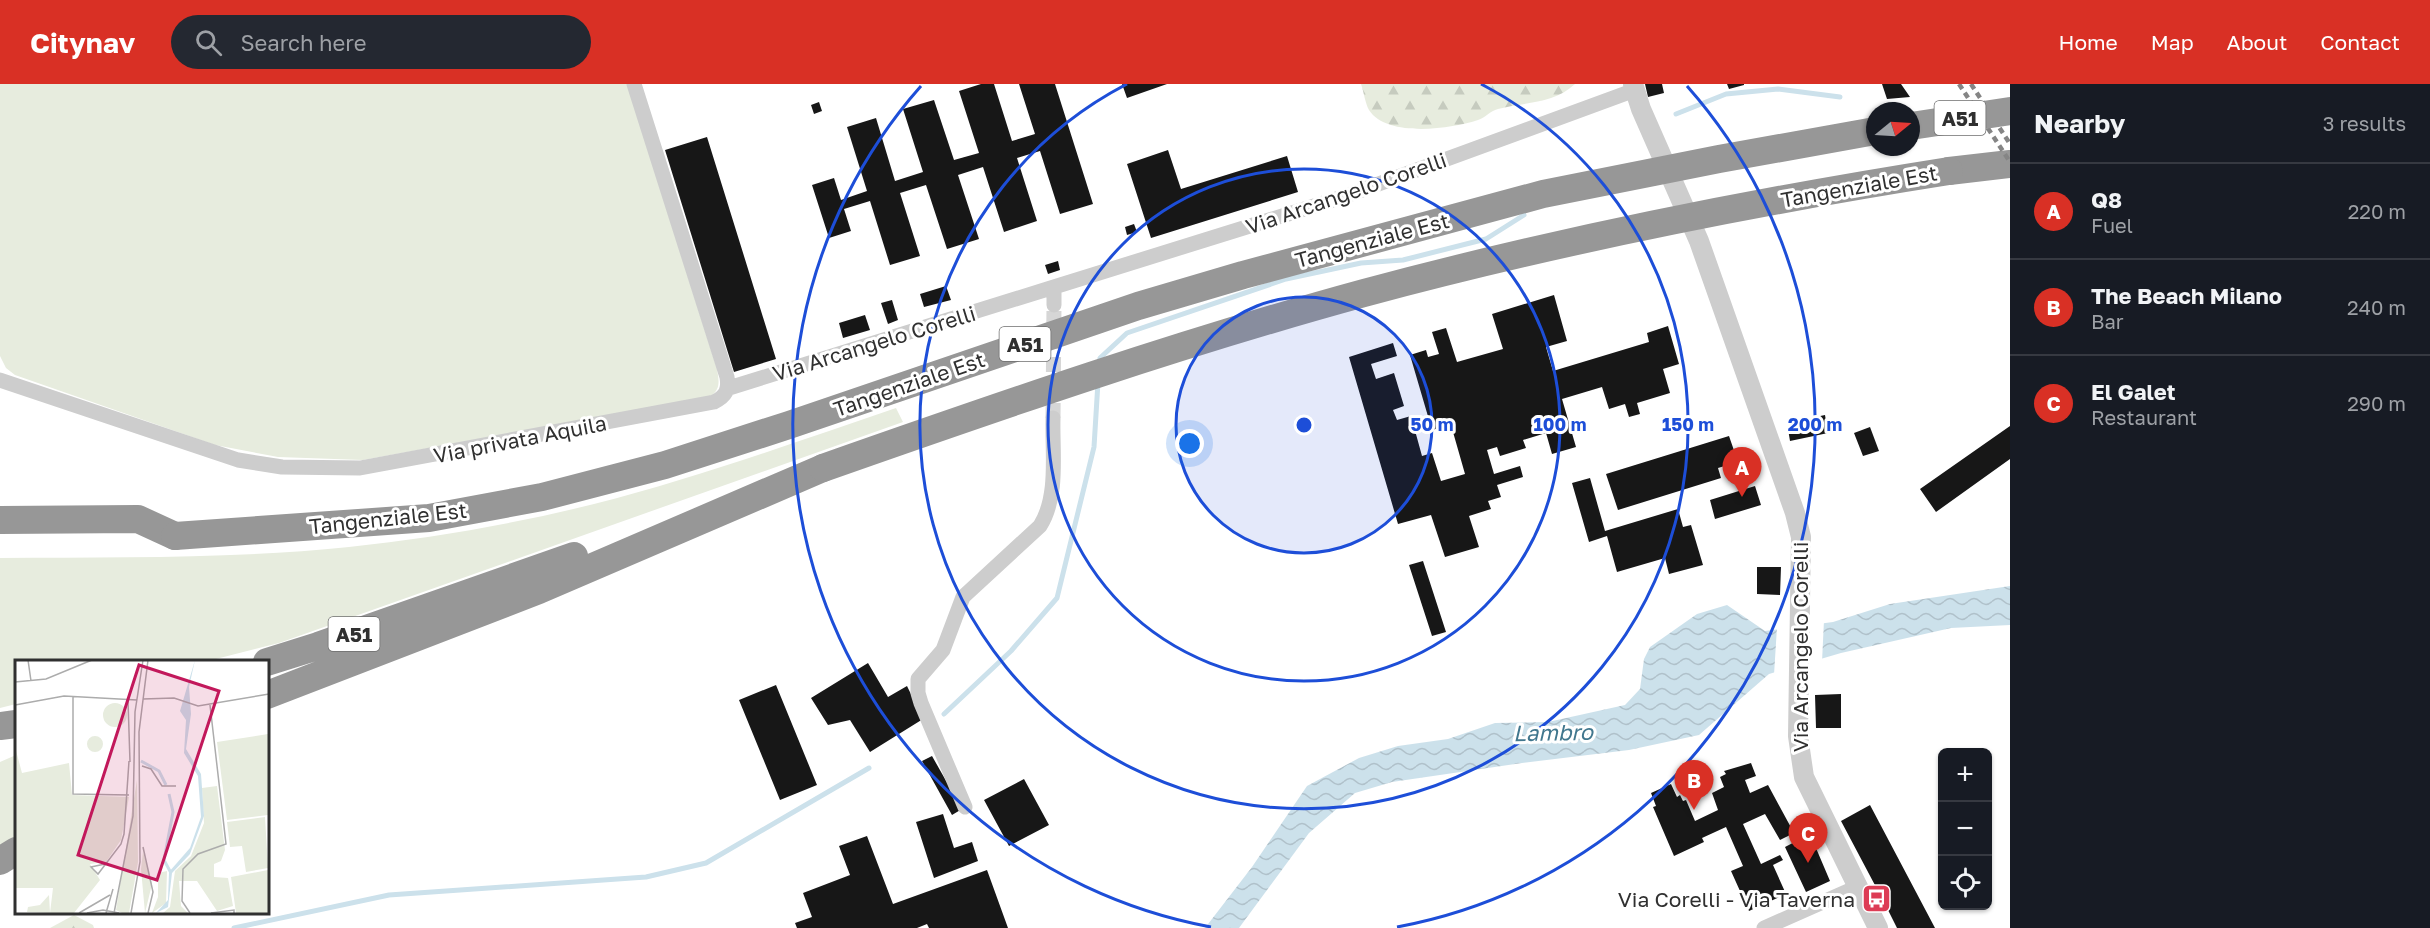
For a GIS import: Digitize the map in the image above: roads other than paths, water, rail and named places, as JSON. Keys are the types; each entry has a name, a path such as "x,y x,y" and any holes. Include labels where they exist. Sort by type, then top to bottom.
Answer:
{"highway":[{"name":"A51","path":"1920,125 2010,111"},
{"name":"Tangenziale Est","path":"0,539 32,529 175,536 429,518 542,497 665,465 1138,306 1244,274 1543,194 1866,133"},
{"name":"Tangenziale Est","path":"268,662 445,614 823,468 1180,346 1363,293 1554,246 1728,208 1949,171 2010,164"},
{"path":"1949,171 2010,175"},
{"path":"0,520 32,529"},
{"path":"268,695 445,614"},
{"path":"0,726 15,724"},
{"path":"0,861 15,852"}],"street":[{"path":"634,84 729,388"},
{"name":"Via Arcangelo Corelli","path":"729,388 1343,197 1634,87 1699,241 1795,513 1801,537 1798,736 1804,777 1878,928"},
{"path":"1054,287 1054,305"},
{"name":"Via privata Aquila","path":"0,380 238,460 282,467 339,469 360,468 714,402 723,398 729,388"},
{"path":"965,807 921,703 918,679 943,650 963,597 1040,526 1051,494 1053,418"},
{"path":"1764,928 1857,887"}],"water":[{"name":"Lambro","path":"2010,586 2010,625 1951,628 1841,653 1769,674 1699,735 1629,750 1392,782 1355,793 1309,833 1239,928 1205,928 1252,867 1307,786 1359,758 1398,746 1448,739 1495,723 1548,722 1625,705 1640,689 1644,659 1650,647 1697,614 1727,605 1765,631 1833,622 1890,604"}],"waterway":[{"path":"1676,114 1726,94 1778,89 1840,97"},
{"path":"1099,364 1100,358 1127,333 1286,279 1361,263 1403,260 1486,239 1524,215"},
{"path":"944,714 1011,651 1057,598 1094,447 1098,382"},
{"path":"234,928 389,895 646,877 706,863 869,768"}],"tunnel":[{"path":"1053,418 1054,305"}],"railway":[{"path":"1959,84 2010,162"},
{"path":"1971,84 2010,144"}],"place":[{"name":"Q8","path":"1742,497"},
{"name":"The Beach Milano","path":"1694,810"},
{"name":"El Galet","path":"1808,863"},
{"name":"Via Corelli - Via Taverna","path":"1876,899"}]}
